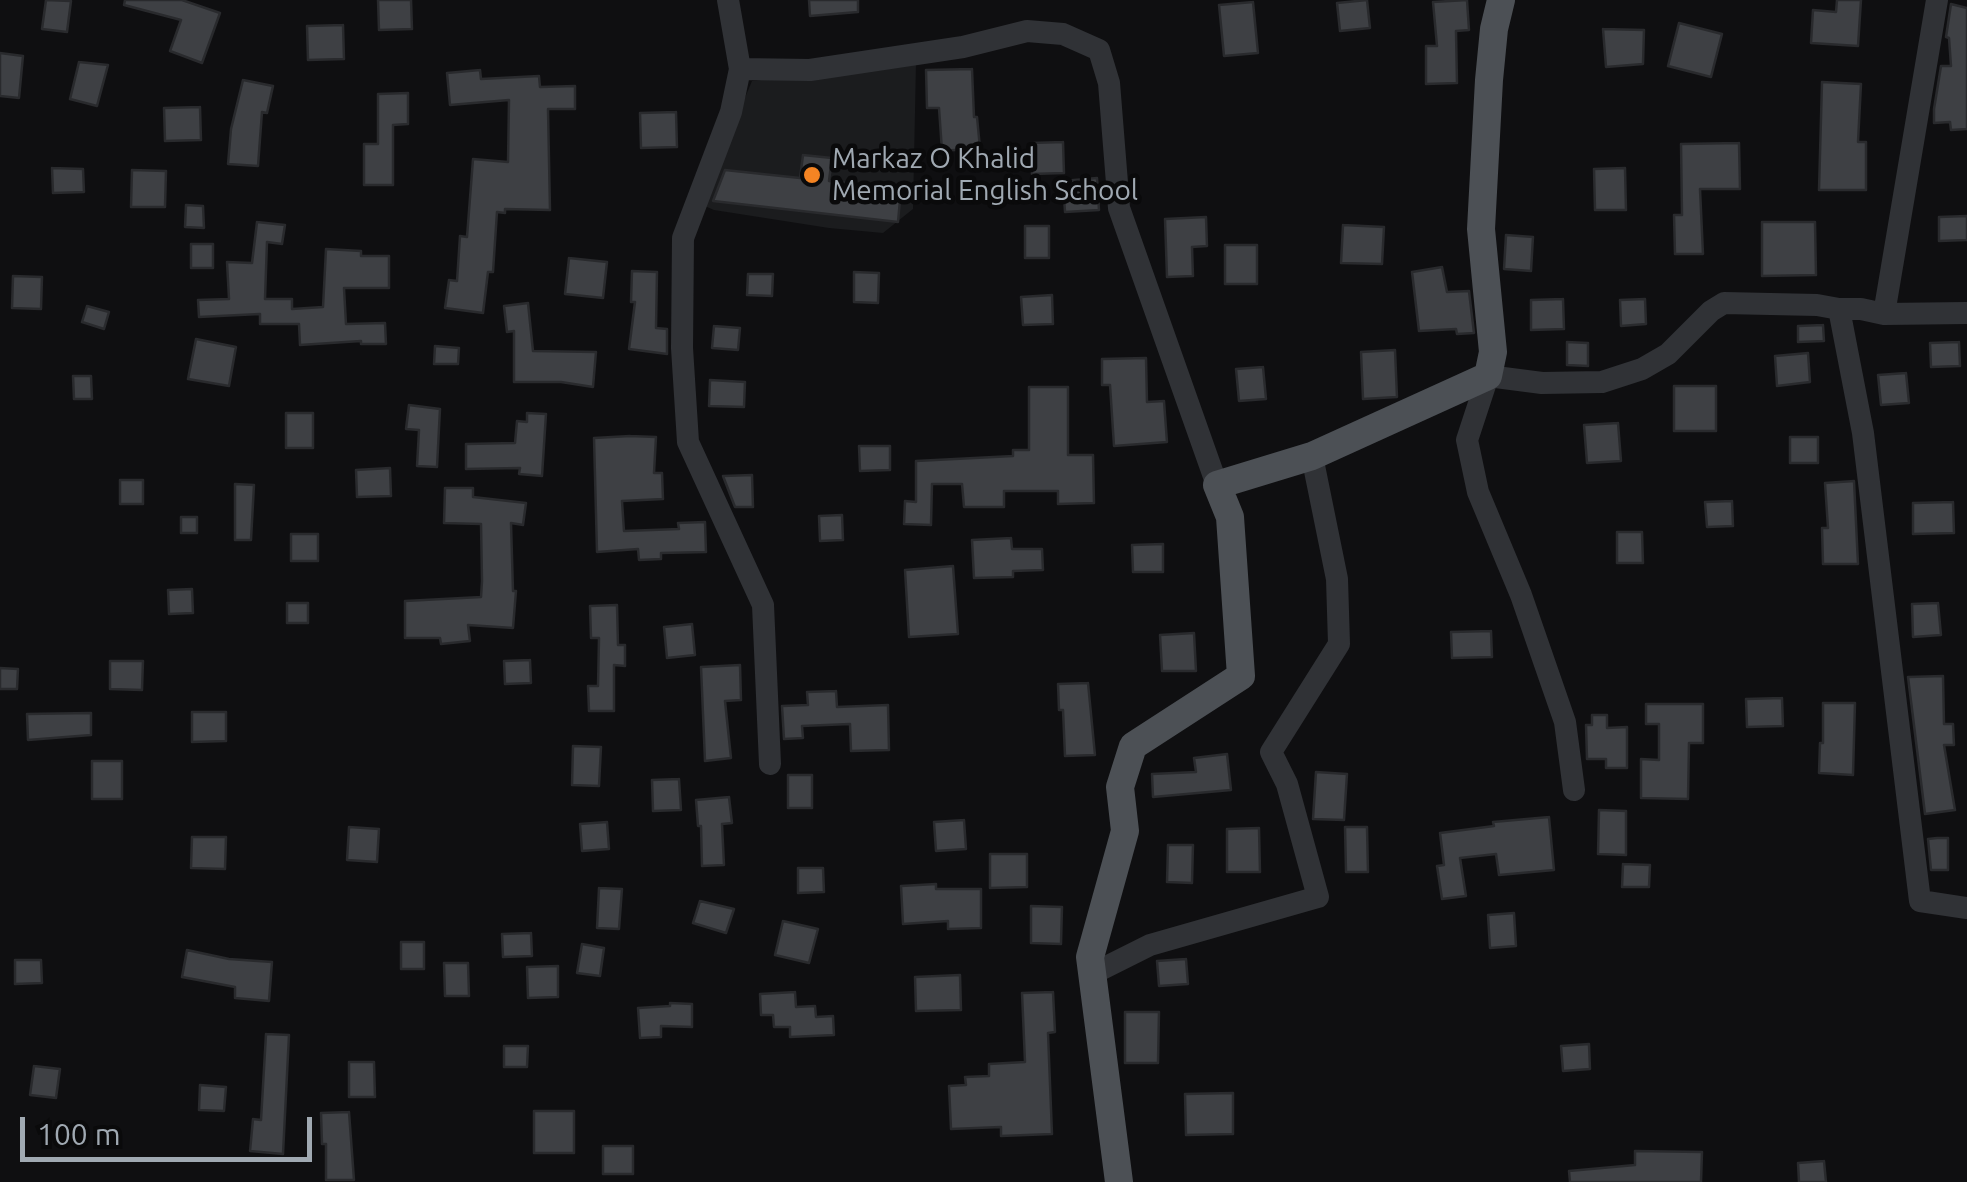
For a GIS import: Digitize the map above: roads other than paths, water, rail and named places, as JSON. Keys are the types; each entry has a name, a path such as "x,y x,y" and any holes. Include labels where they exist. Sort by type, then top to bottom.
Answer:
{"main road":[{"path":"1119,1182 1090,965 1092,942 1125,830 1120,786 1133,746 1241,676 1230,517 1217,485 1312,456 1488,376 1493,352 1481,228 1489,80 1501,0"}],"street":[{"path":"728,0 740,68 731,112 683,238 682,348 688,442 764,604 770,764"},
{"path":"1884,314 1937,0"},
{"path":"740,68 810,70 1027,32 1062,34 1100,50 1109,83 1118,208 1217,485"},
{"path":"1574,790 1565,722 1521,594 1478,492 1468,440 1488,376 1542,383 1602,382 1642,369 1668,354 1710,311 1724,303 1816,305 1884,314 1967,314"},
{"path":"1838,310 1863,433 1920,901 1967,908"},
{"path":"1094,974 1150,945 1318,897 1287,784 1271,752 1339,644 1336,579 1312,456"}],"place":[{"name":"Markaz O Khalid Memorial English School","path":"812,175"}]}
